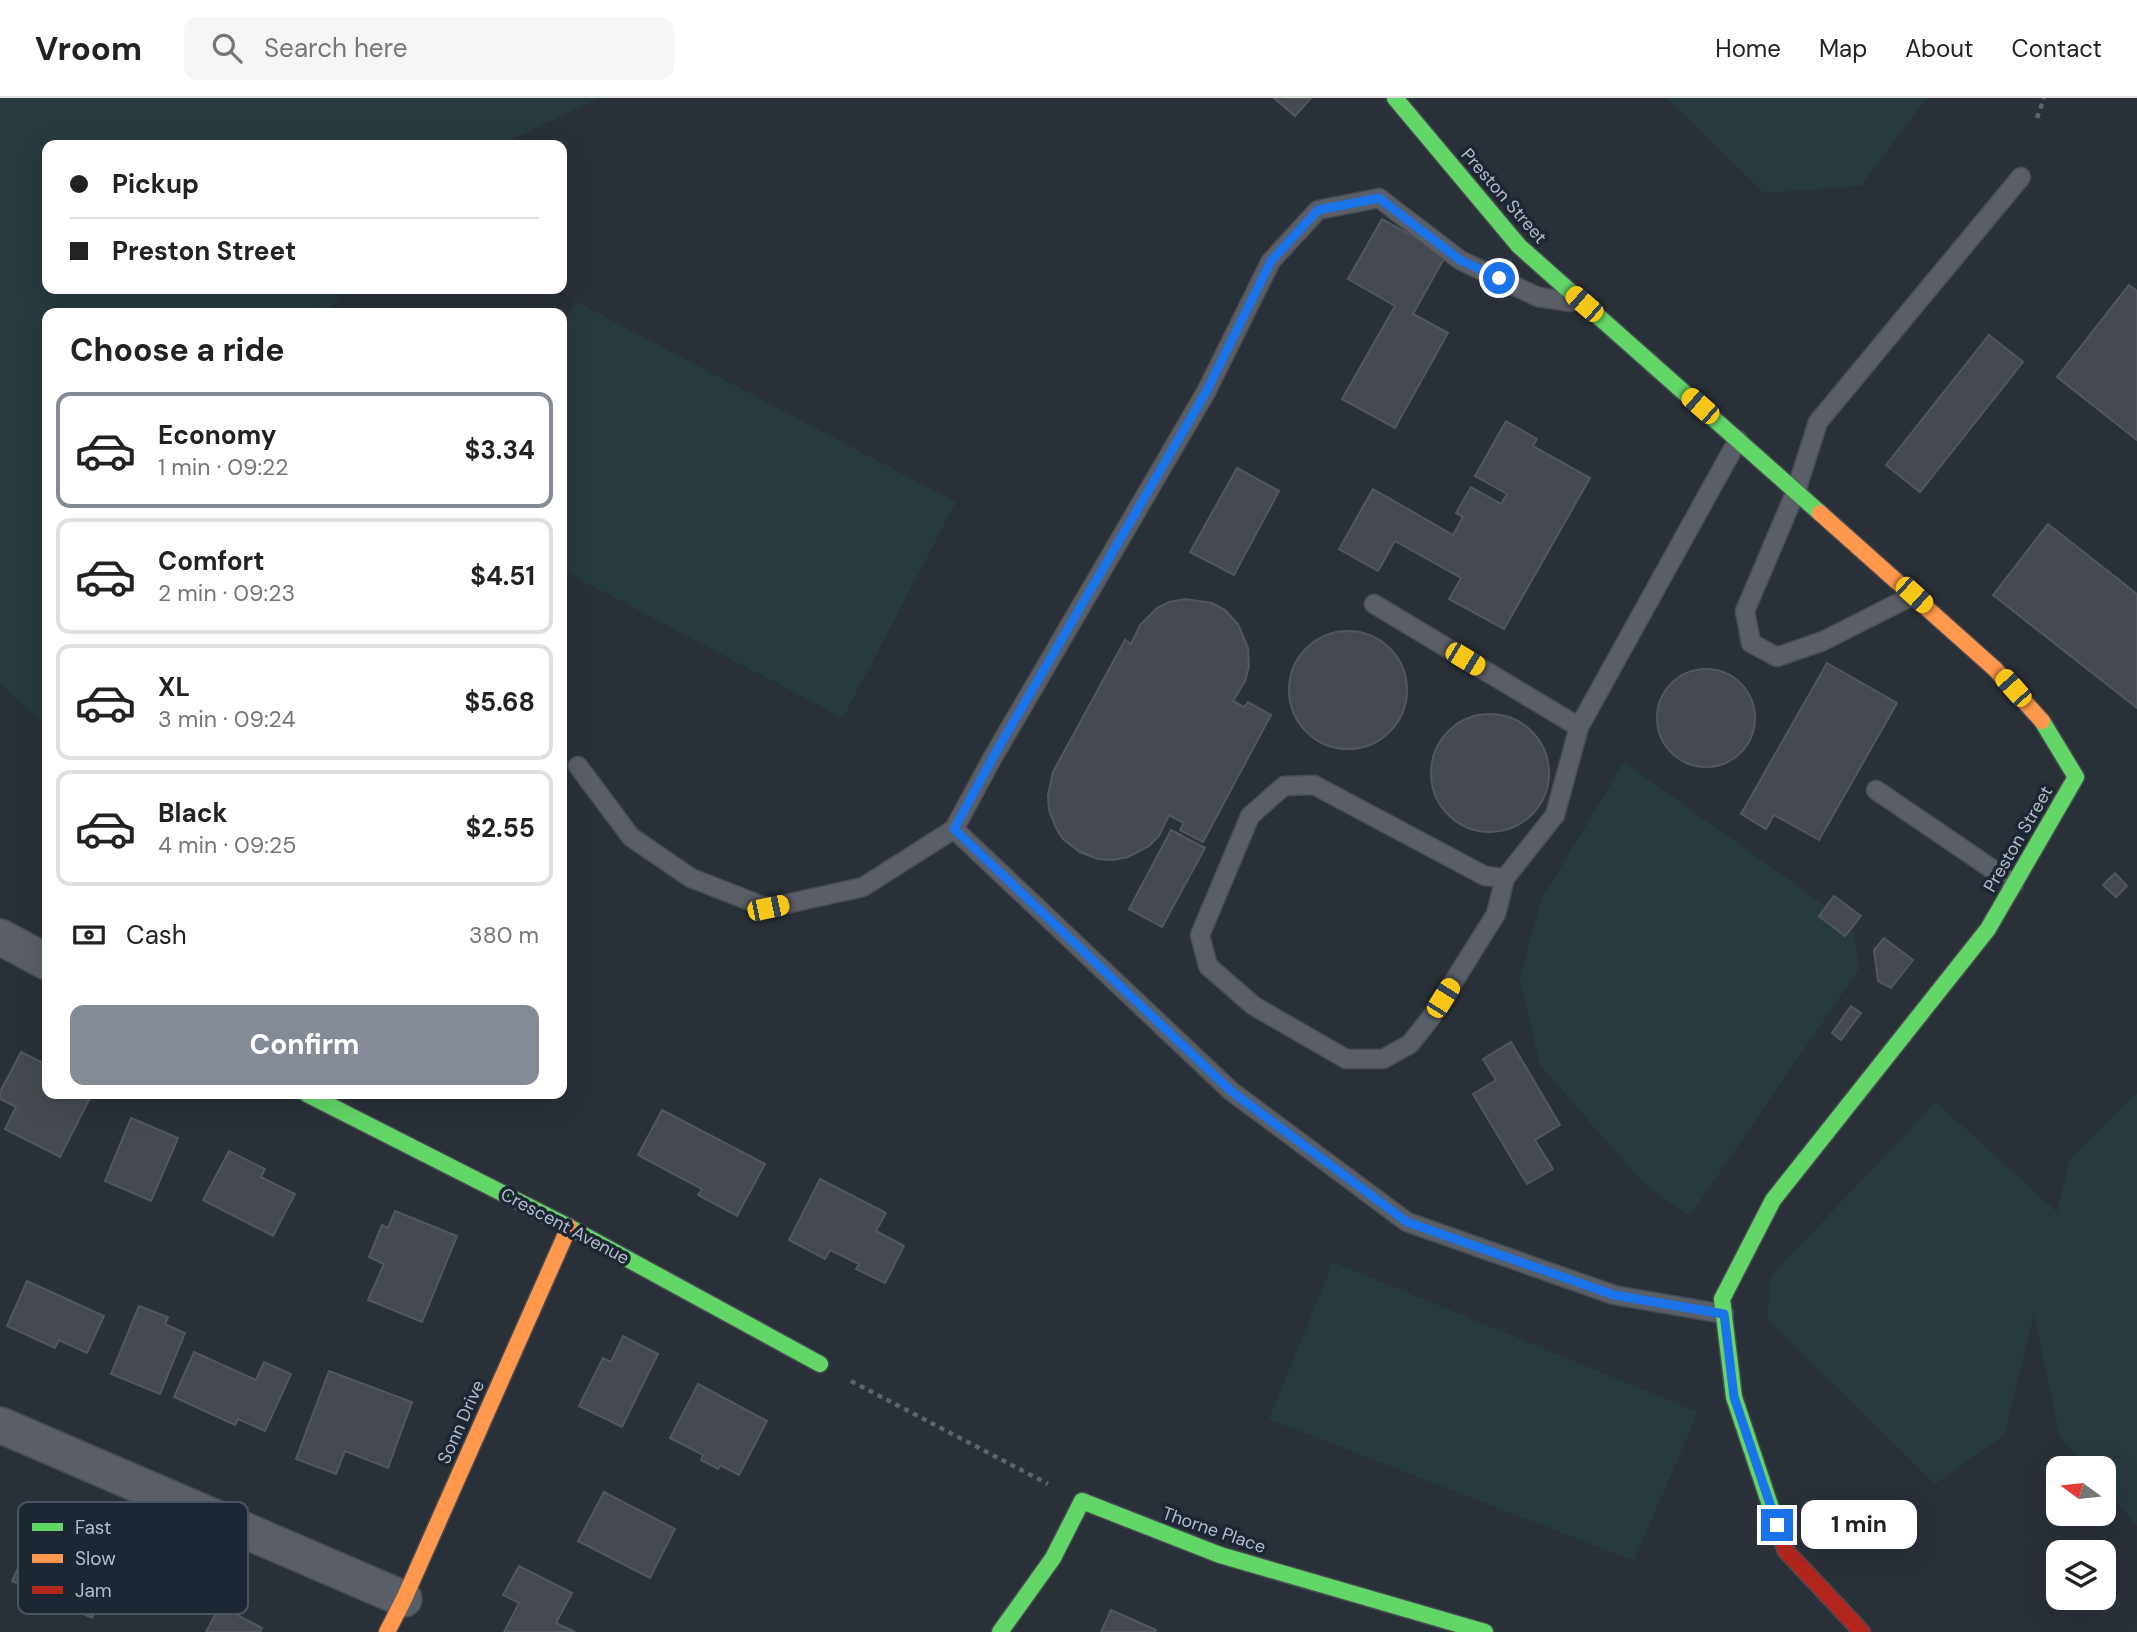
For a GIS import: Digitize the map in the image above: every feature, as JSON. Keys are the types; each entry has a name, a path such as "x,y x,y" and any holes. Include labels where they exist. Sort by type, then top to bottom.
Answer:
{"street":[{"name":"Preston Street","path":"1395,98 1519,246 1995,669 2048,727 2076,777 1989,929 1773,1200 1722,1299 1734,1397 1786,1551 1862,1632"},
{"path":"0,937 42,958"},
{"name":"Crescent Avenue","path":"317,1099 569,1227 820,1364"},
{"name":"Sonn Drive","path":"387,1632 569,1227"},
{"path":"0,1425 179,1502"},
{"path":"1000,1632 1054,1558 1082,1502"},
{"name":"Thorne Place","path":"1082,1502 1220,1555 1485,1632"},
{"path":"248,1532 404,1599"}],"lane":[{"path":"1914,595 1823,641 1777,657 1751,643 1745,611 1796,491 1818,422 2021,177"},
{"path":"578,766 631,836 691,878 768,908 863,887 954,829 993,757 1206,392 1271,261 1318,210 1379,198 1460,260 1538,297 1584,304"},
{"path":"1506,877 1485,876 1314,785 1284,786 1250,816 1200,935 1208,966 1254,1006 1346,1059 1383,1059 1410,1044 1430,1019 1496,914 1506,877 1555,815 1579,727 1738,440"},
{"path":"1374,604 1579,727"},
{"path":"1876,790 2014,884"},
{"path":"954,829 1231,1091 1407,1222 1614,1295 1724,1314"}],"path":[{"path":"2037,118 2044,98"},
{"path":"820,1364 1082,1502"}],"green space":[{"path":"0,98 599,98 511,140 42,140 42,294 341,294 331,308 42,308 42,722 0,683"},
{"path":"1667,98 1927,98 1861,186 1764,193"},
{"path":"575,301 956,502 843,718 567,573 567,316"},
{"path":"1624,762 1852,925 1859,969 1690,1216 1644,1184 1540,1065 1520,979 1541,900"},
{"path":"2137,1093 2137,1526 2116,1501 2116,1456 2077,1456 2060,1437 2034,1314 2004,1435 1935,1484 1767,1319 1771,1276 1936,1102 2057,1212 2070,1158"},
{"path":"1333,1262 1698,1412 1634,1561 1269,1419"}],"building":[{"path":"1274,98 1311,98 1295,116"},
{"path":"1382,219 1446,255 1413,314 1448,333 1395,428 1342,399 1395,306 1348,279"},
{"path":"2129,285 2137,291 2137,440 2057,377"},
{"path":"1989,335 2023,362 1920,492 1886,465"},
{"path":"1506,421 1537,439 1533,446 1590,478 1504,629 1449,599 1461,578 1395,541 1378,571 1339,549 1373,489 1453,535 1463,517 1456,513 1471,487 1501,504 1507,494 1475,476"},
{"path":"1237,468 1279,491 1234,575 1190,552"},
{"path":"2048,524 2137,594 2137,708 1993,595"},
{"path":"1185,599 1212,603 1225,610 1238,624 1248,648 1249,667 1245,681 1233,701 1244,707 1248,702 1271,715 1203,842 1180,830 1184,823 1169,815 1159,836 1149,846 1128,857 1098,859 1080,852 1063,839 1056,828 1049,810 1048,795 1053,772 1125,640 1131,644 1140,625 1157,608"},
{"path":"1348,631 1381,641 1397,657 1407,690 1397,723 1381,739 1348,749 1315,739 1299,723 1289,690 1299,657 1315,641"},
{"path":"1827,663 1897,703 1819,840 1774,815 1766,829 1741,814"},
{"path":"1706,669 1725,673 1740,684 1751,699 1755,718 1751,737 1740,752 1725,763 1706,767 1687,763 1672,752 1661,737 1657,718 1661,699 1672,684 1687,673"},
{"path":"1490,714 1512,719 1532,731 1544,751 1549,773 1544,795 1532,815 1512,827 1490,832 1468,827 1448,815 1436,795 1431,773 1436,751 1448,731 1468,719"},
{"path":"1171,830 1205,848 1162,927 1129,909"},
{"path":"2115,873 2127,886 2116,897 2103,885"},
{"path":"1834,896 1861,916 1845,936 1819,916"},
{"path":"1884,938 1913,960 1891,988 1878,981 1874,950"},
{"path":"1851,1006 1861,1013 1841,1040 1832,1033"},
{"path":"1511,1042 1560,1125 1535,1140 1553,1169 1527,1184 1473,1094 1496,1080 1483,1059"},
{"path":"21,1052 42,1062 42,1099 89,1099 60,1157 5,1129 16,1107 0,1099 0,1092"},
{"path":"662,1110 765,1164 737,1216 698,1195 702,1189 638,1155"},
{"path":"131,1118 178,1138 151,1201 105,1181"},
{"path":"229,1151 265,1169 261,1177 295,1194 273,1236 203,1200"},
{"path":"820,1179 886,1213 876,1231 904,1246 885,1283 856,1269 859,1264 830,1250 825,1259 789,1240"},
{"path":"395,1211 457,1236 422,1322 368,1300 384,1264 369,1257 382,1225 388,1228"},
{"path":"27,1281 104,1316 87,1353 59,1340 55,1348 7,1326"},
{"path":"139,1306 168,1317 165,1324 185,1333 160,1394 111,1374"},
{"path":"623,1336 658,1354 622,1427 579,1406 603,1358 611,1362"},
{"path":"194,1352 256,1380 264,1362 291,1374 265,1431 238,1419 235,1425 174,1397"},
{"path":"329,1371 412,1402 388,1468 345,1451 336,1474 296,1459"},
{"path":"698,1384 767,1421 739,1475 720,1465 718,1469 701,1460 703,1455 670,1438"},
{"path":"604,1492 675,1529 650,1578 578,1541"},
{"path":"519,1566 572,1593 556,1623 575,1632 504,1632 519,1603 503,1595"},
{"path":"18,1568 18,1584 12,1581"},
{"path":"1111,1610 1156,1630 1101,1632"},
{"path":"216,1614 235,1614 262,1628 260,1632 206,1632"}],"traffic: fast":[{"path":"1395,98 1519,246 1820,513"},
{"path":"1773,1514 1734,1397 1722,1299 1773,1200 1988,929 2076,777 2042,721"},
{"path":"317,1099 569,1227 820,1364"},
{"path":"1000,1632 1053,1558 1082,1501 1220,1555 1485,1632"}],"traffic: slow":[{"path":"1820,513 1995,669 2042,721"},
{"path":"387,1632 569,1227"}],"traffic: jam":[{"path":"1773,1514 1786,1551 1862,1632"}],"route":[{"path":"1499,278 1460,260 1379,198 1318,210 1271,261 1206,392 993,757 954,829 1231,1091 1407,1222 1614,1295 1724,1314 1734,1397 1777,1525"}]}
